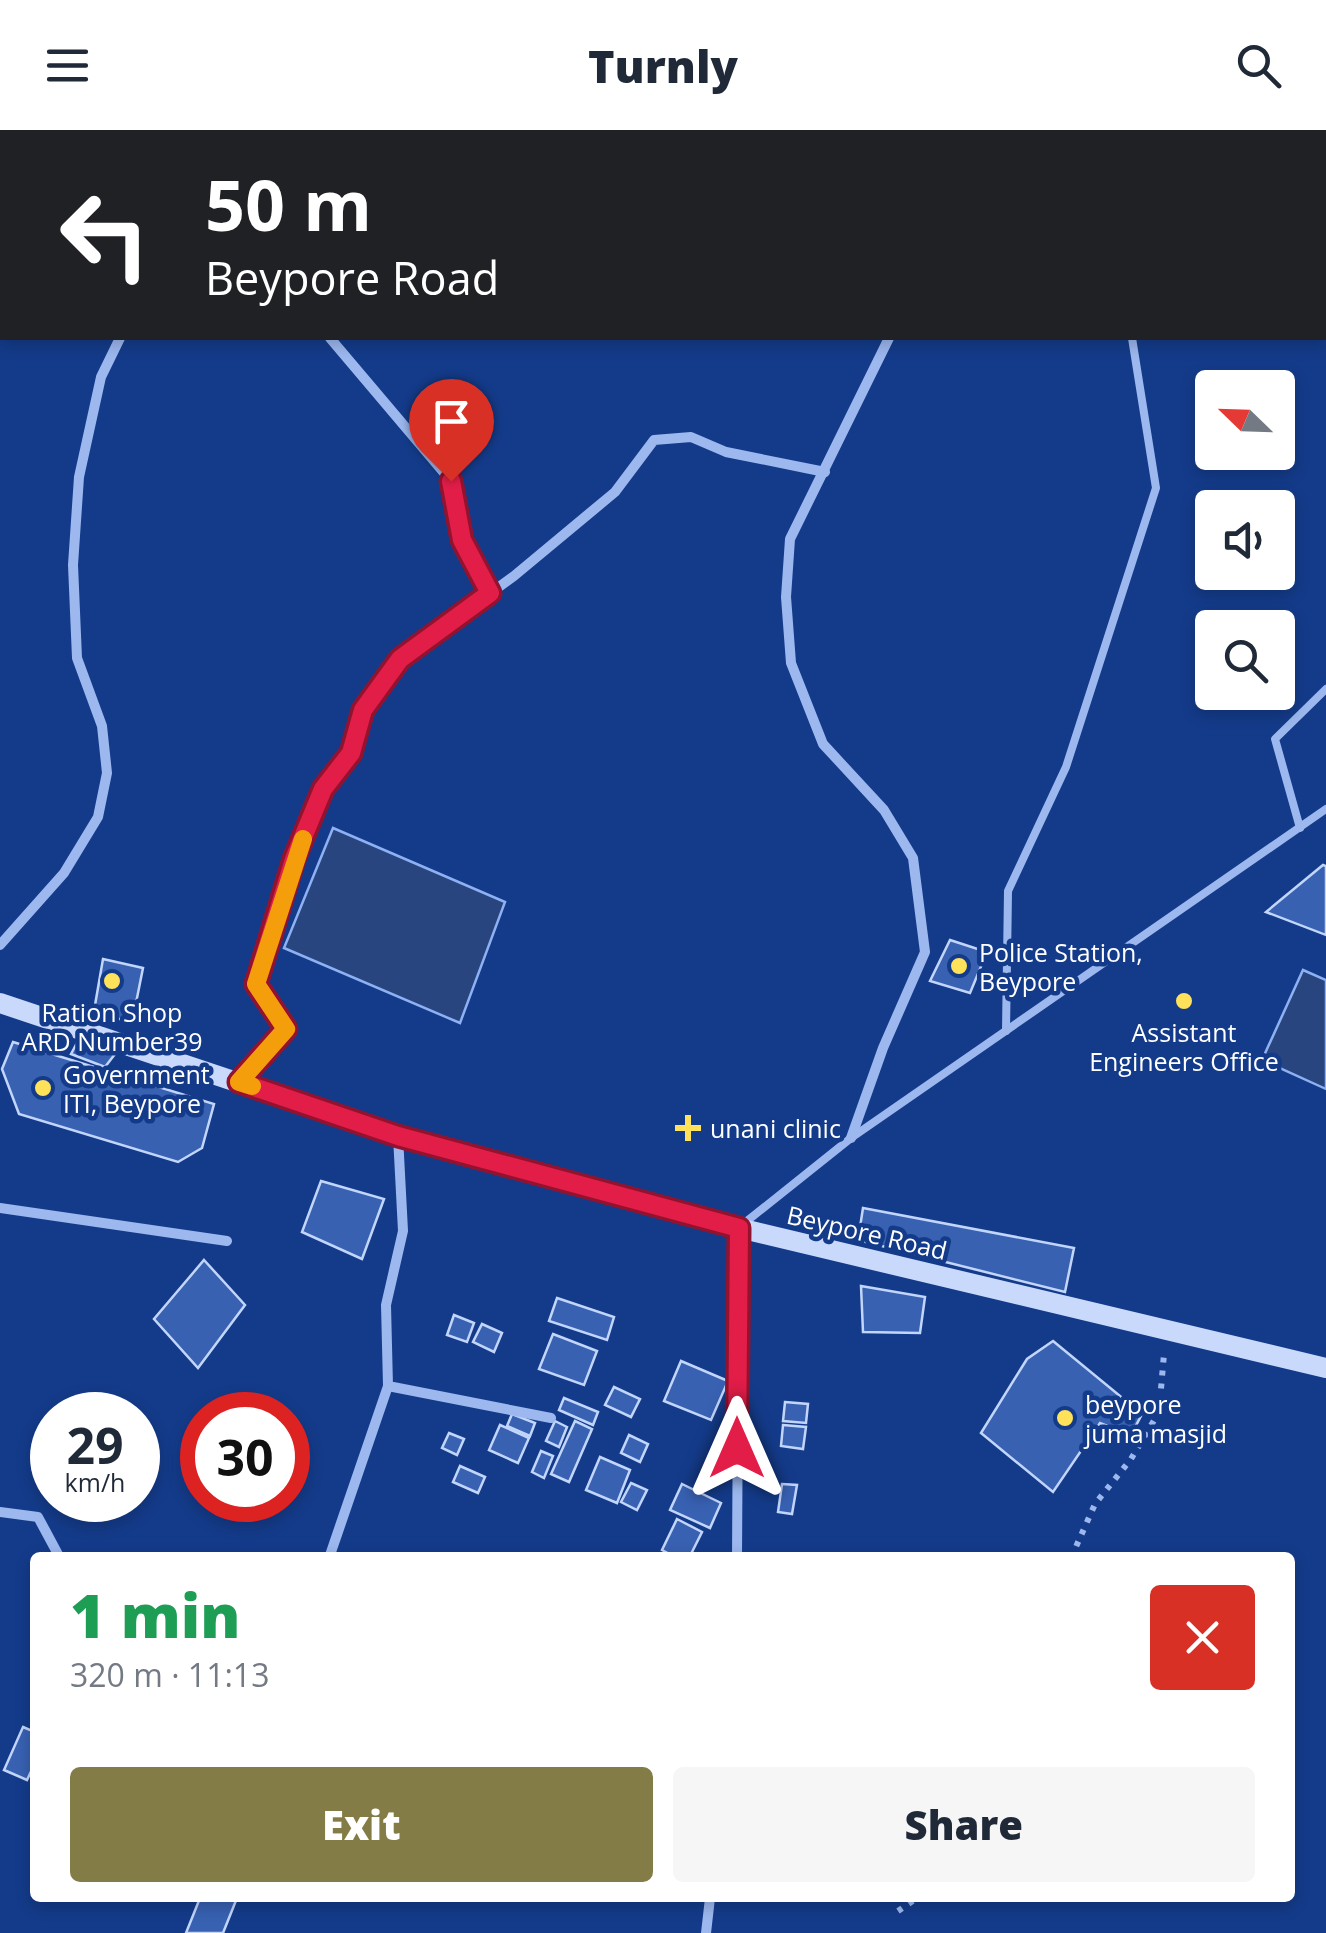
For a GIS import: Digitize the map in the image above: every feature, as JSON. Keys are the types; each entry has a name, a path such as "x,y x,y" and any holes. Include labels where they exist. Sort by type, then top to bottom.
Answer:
{"main road":[{"name":"Beypore Road","path":"0,1003 398,1136 739,1228 1326,1368"}],"street":[{"path":"0,945 64,873 98,817 107,773 102,726 76,658 73,565 79,477 101,377 119,340"},
{"path":"332,340 451,481 462,540 490,593"},
{"path":"851,1138 882,1048 925,952 913,858 884,810 823,744 791,663 786,598 790,539 888,340"},
{"path":"239,1082 286,1029 256,984 294,859 323,789 351,753 363,710 400,659 490,593 615,492 654,440 691,437 726,452 825,472"},
{"path":"331,1552 388,1386 386,1305 403,1232 398,1136"},
{"path":"0,1208 227,1241"},
{"path":"737,1552 739,1228"},
{"path":"388,1386 551,1418"},
{"path":"0,1512 38,1517 57,1552"},
{"path":"706,1933 710,1902"}],"lane":[{"path":"1006,1031 1008,891 1066,768 1156,488 1132,340"},
{"path":"1300,828 1275,739 1326,689"},
{"path":"739,1228 851,1138 1326,809"}],"path":[{"path":"1074,1552 1095,1504 1131,1460 1158,1412 1164,1350"},
{"path":"898,1912 912,1902"}],"water":[{"path":"333,828 505,902 460,1023 284,948"},
{"path":"1303,970 1326,980 1326,1089 1262,1060"}],"building":[{"path":"1323,865 1326,935 1266,912"},
{"name":"Police Station, Beypore","path":"950,940 987,952 970,993 930,981"},
{"path":"103,959 143,968 132,1023 94,1011"},
{"path":"79,1039 115,1054 105,1067 71,1054"},
{"path":"13,1042 214,1104 202,1148 178,1162 19,1114 2,1069"},
{"path":"321,1181 384,1199 362,1259 302,1232"},
{"path":"863,1208 1074,1248 1065,1292 858,1240"},
{"path":"204,1260 245,1305 198,1368 154,1319"},
{"path":"861,1286 925,1297 920,1333 863,1332"},
{"path":"557,1298 614,1317 607,1340 549,1321"},
{"path":"454,1315 474,1323 467,1342 447,1335"},
{"path":"482,1324 502,1333 494,1352 473,1342"},
{"path":"553,1334 597,1351 584,1385 539,1369"},
{"name":"beypore juma masjid","path":"1053,1341 1142,1414 1131,1435 1100,1423 1053,1492 981,1433 1027,1359"},
{"path":"681,1361 728,1381 711,1420 664,1401"},
{"path":"614,1387 640,1399 631,1417 605,1405"},
{"path":"564,1398 598,1412 593,1425 559,1410"},
{"path":"785,1402 808,1404 806,1423 783,1421"},
{"path":"512,1414 535,1423 530,1436 507,1426"},
{"path":"555,1421 567,1427 559,1447 546,1441"},
{"path":"575,1421 592,1429 569,1482 551,1474"},
{"path":"500,1425 529,1438 518,1463 489,1450"},
{"path":"783,1425 806,1427 803,1449 781,1446"},
{"path":"449,1433 464,1439 457,1455 442,1448"},
{"path":"629,1435 648,1444 640,1462 621,1453"},
{"path":"541,1451 553,1456 544,1478 532,1472"},
{"path":"600,1457 630,1470 617,1503 586,1490"},
{"path":"460,1466 485,1477 478,1493 453,1482"},
{"path":"631,1483 647,1490 637,1510 621,1502"},
{"path":"682,1484 721,1503 710,1528 670,1510"},
{"path":"782,1484 797,1485 792,1514 778,1512"},
{"path":"677,1519 702,1532 692,1552 662,1550"},
{"path":"23,1727 30,1730 27,1780 4,1770"},
{"path":"198,1902 235,1902 223,1933 186,1933"}],"slow traffic":[{"path":"252,1086 239,1082 286,1029 256,984 303,839"}],"place":[{"name":"Police Station, Beypore","path":"959,966"},
{"name":"Ration Shop ARD Number39","path":"112,981"},
{"name":"Assistant Engineers Office","path":"1184,1001"},
{"name":"Government ITI, Beypore","path":"43,1088"},
{"name":"unani clinic","path":"688,1128"},
{"name":"beypore juma masjid","path":"1065,1418"}],"route":[{"path":"451,481 462,540 490,593 400,659 363,710 351,753 323,789 294,859 256,984 286,1029 239,1082 398,1136 739,1228 737,1448"}]}
